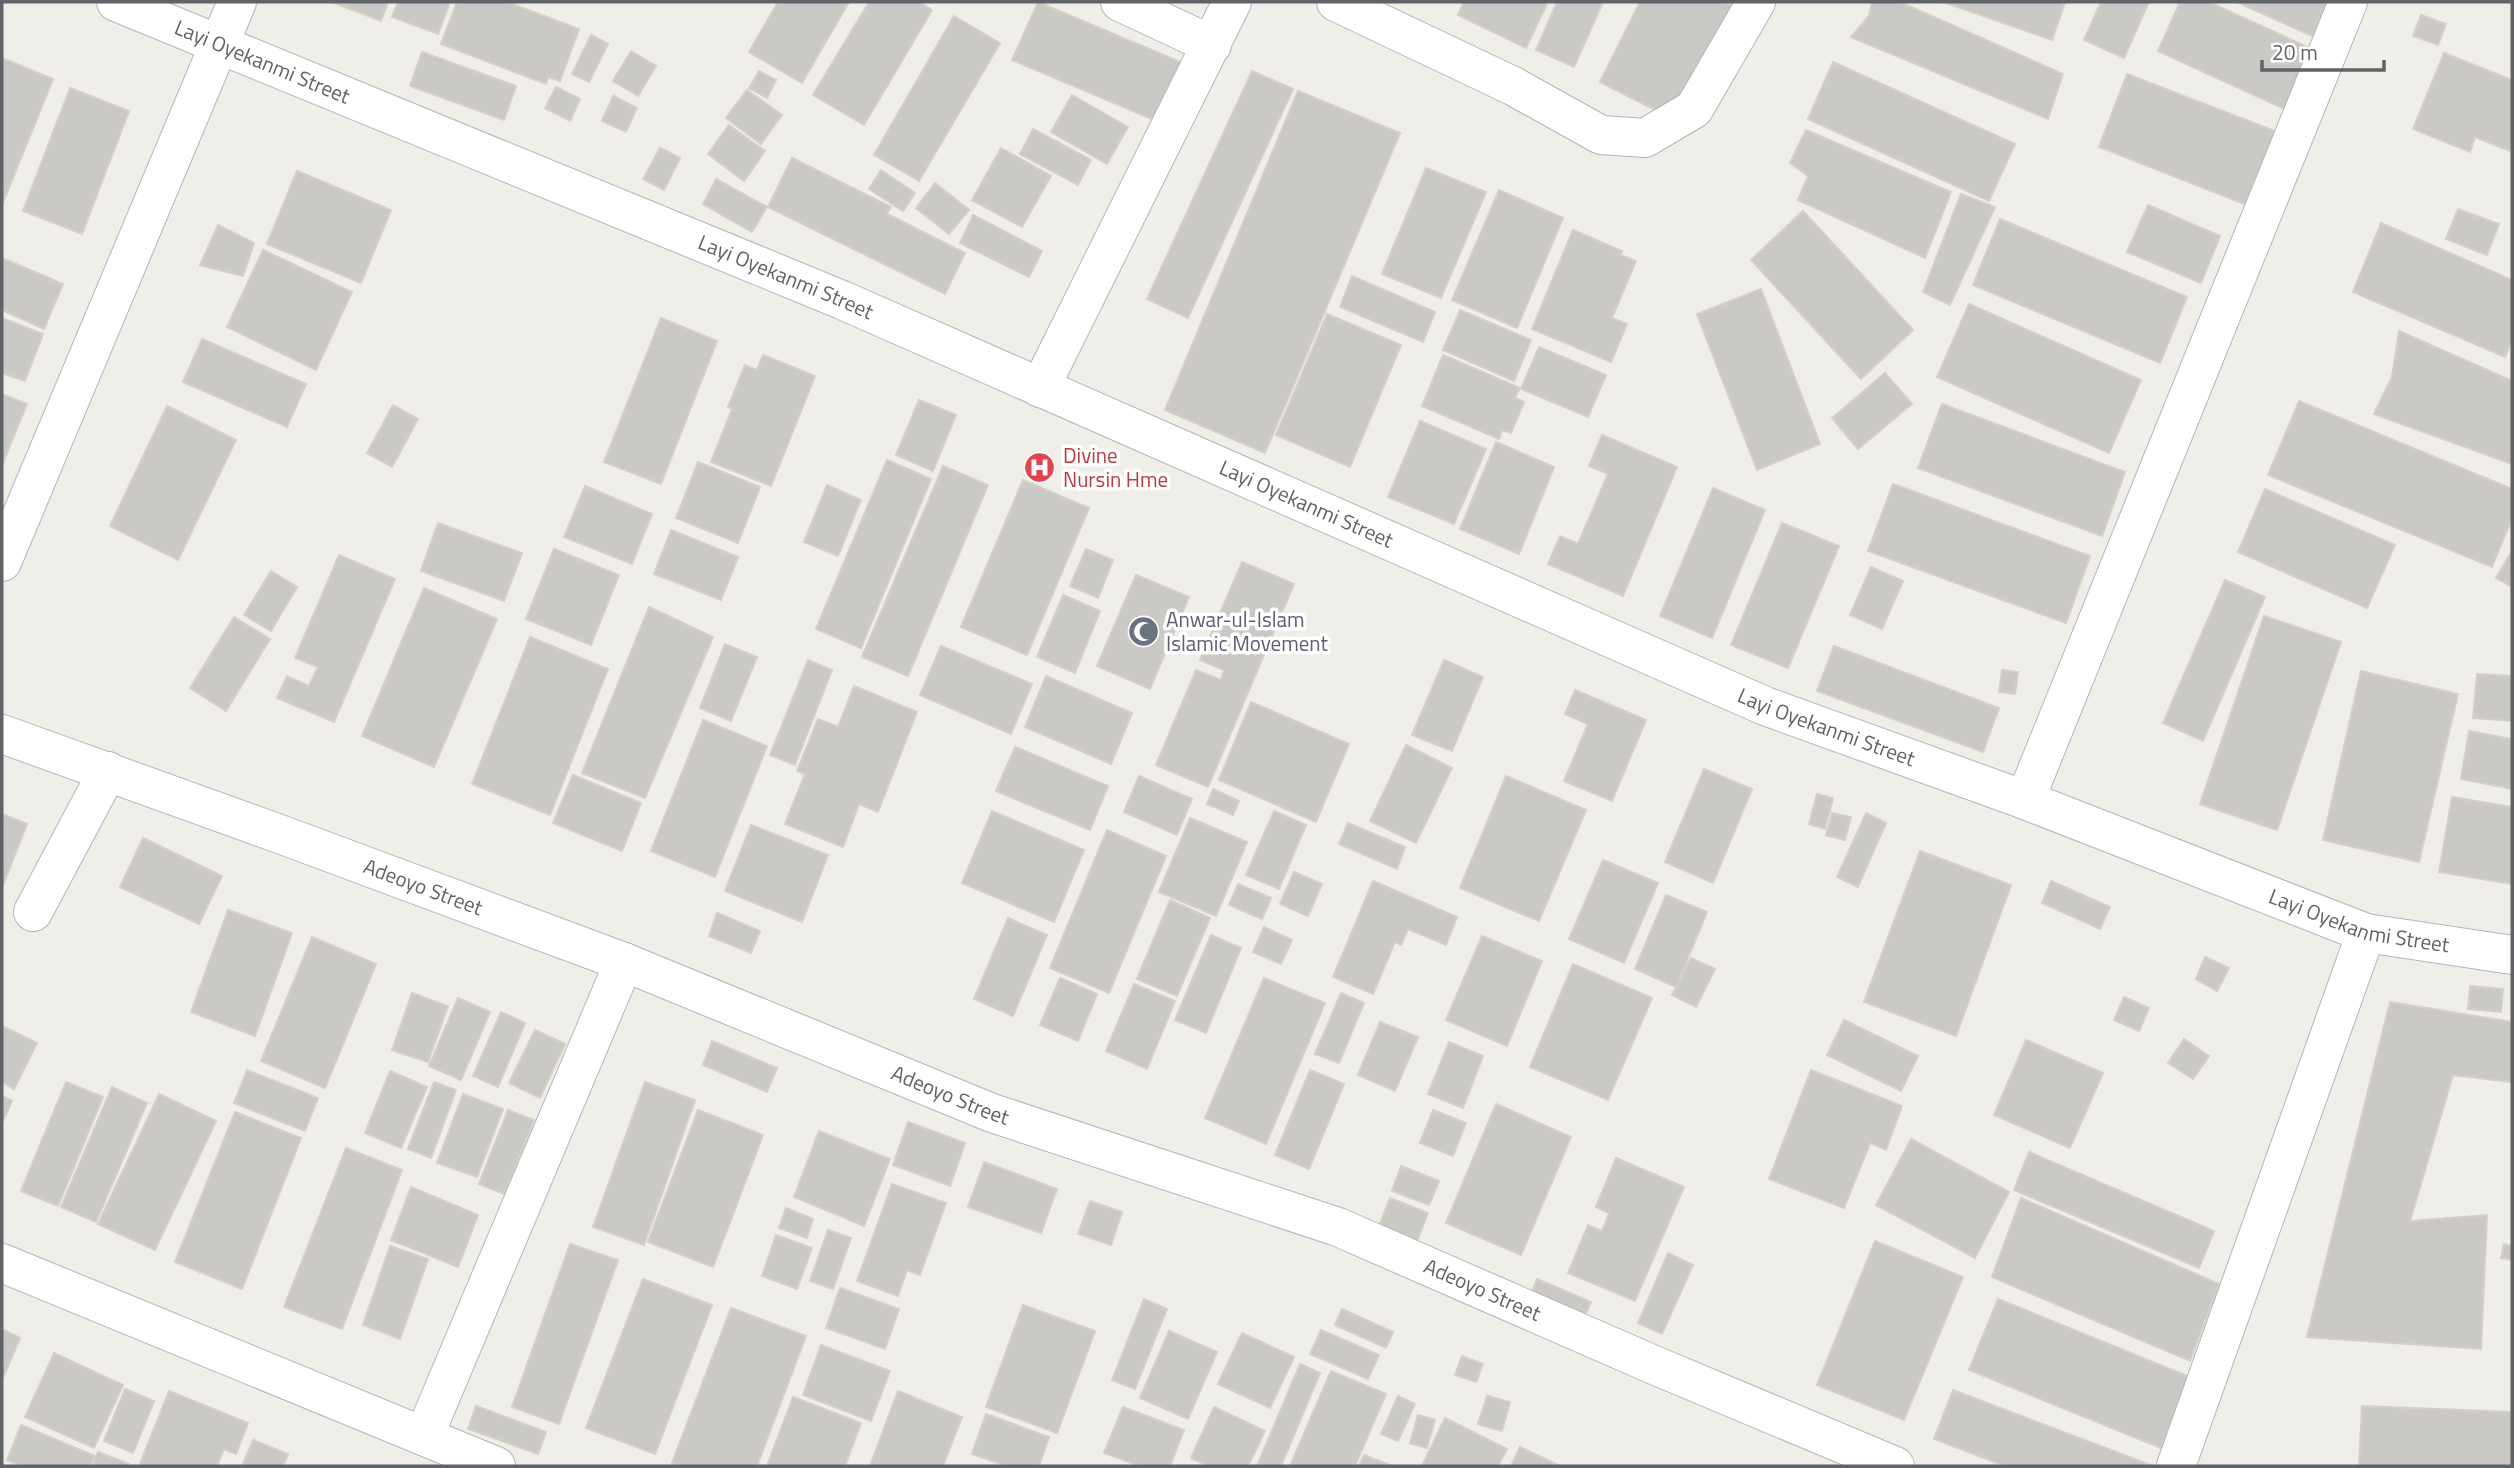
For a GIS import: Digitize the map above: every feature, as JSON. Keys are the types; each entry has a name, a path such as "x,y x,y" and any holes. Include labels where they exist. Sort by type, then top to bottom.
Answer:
{"street":[{"name":"Layi Oyekanmi Street","path":"116,2 842,300 1765,706 2025,800 2366,933 2512,955"},
{"path":"2,562 237,2"},
{"path":"1120,2 1212,45"},
{"path":"1041,388 1232,2"},
{"path":"1336,2 1513,86 1601,135 1645,138 1694,109 1755,2"},
{"path":"2025,800 2348,2"},
{"name":"Adeoyo Street","path":"2,734 624,962 992,1113 1338,1227 1654,1365 1895,1466"},
{"path":"33,912 108,771"},
{"path":"2176,1466 2366,933"},
{"path":"424,1436 624,962"},
{"path":"2,1264 496,1466"}],"building":[{"path":"332,2 388,2 381,21"},
{"path":"398,2 450,2 438,34 392,17"},
{"path":"457,2 507,2 579,29 560,81 548,77 546,84 441,44"},
{"path":"778,2 849,2 802,83 749,52"},
{"path":"869,2 919,2 932,10 864,125 813,95"},
{"path":"1038,2 1185,64 1161,123 1012,60"},
{"path":"1464,2 1548,2 1526,48 1458,15"},
{"path":"1557,2 1603,2 1574,67 1536,50"},
{"path":"1640,2 1724,2 1736,7 1679,122 1600,82"},
{"path":"1872,2 1900,2 2063,74 2048,119 1851,37 1869,16"},
{"path":"1943,2 2065,2 2052,40"},
{"path":"2101,2 2149,2 2124,58 2084,40"},
{"path":"2180,2 2209,2 2316,51 2289,111 2158,51"},
{"path":"2237,2 2330,2 2314,37"},
{"path":"2421,15 2446,24 2438,45 2413,36"},
{"path":"954,16 1000,43 919,181 874,155"},
{"path":"591,35 608,44 589,82 572,74"},
{"path":"631,51 656,66 638,96 613,81"},
{"path":"422,52 516,86 504,120 410,86"},
{"path":"2444,53 2512,80 2512,152 2475,137 2470,152 2413,129"},
{"path":"2,58 53,79 2,205"},
{"path":"1833,62 2015,144 1989,201 1808,119"},
{"path":"759,71 776,80 767,98 749,88"},
{"path":"1252,71 1293,89 1188,318 1147,299"},
{"path":"2127,74 2280,133 2252,207 2099,147"},
{"path":"556,87 580,99 570,121 545,108"},
{"path":"70,88 129,111 82,234 23,211"},
{"path":"747,90 782,115 761,144 726,118"},
{"path":"1298,91 1400,133 1265,453 1165,410"},
{"path":"1072,95 1128,127 1107,164 1051,132"},
{"path":"613,96 637,108 626,132 602,121"},
{"path":"729,125 765,151 744,181 708,154"},
{"path":"1033,129 1091,160 1078,185 1020,154"},
{"path":"1806,130 1951,192 1925,258 1798,200 1808,176 1790,163"},
{"path":"660,148 680,158 664,190 643,179"},
{"path":"1001,148 1051,176 1022,227 972,200"},
{"path":"792,158 891,207 887,214 965,253 945,294 768,207"},
{"path":"1426,168 1486,192 1441,298 1382,274"},
{"path":"881,170 915,193 903,211 869,189"},
{"path":"297,171 391,210 361,283 267,244"},
{"path":"716,179 767,207 752,232 703,204"},
{"path":"935,183 969,210 949,234 916,208"},
{"path":"1499,190 1563,218 1517,328 1452,300"},
{"path":"1961,194 1995,207 1950,305 1923,292"},
{"path":"2148,205 2220,236 2201,283 2127,252"},
{"path":"2458,209 2499,224 2487,255 2446,239"},
{"path":"1803,211 1913,330 1861,379 1751,260"},
{"path":"973,215 1042,251 1029,277 960,243"},
{"path":"2000,219 2187,297 2160,363 1973,285"},
{"path":"2381,223 2512,280 2512,340 2505,357 2353,292"},
{"path":"218,225 254,243 243,276 200,265"},
{"path":"1573,230 1622,251 1621,255 1636,261 1612,318 1627,324 1611,362 1532,329"},
{"path":"263,250 352,292 316,370 227,327"},
{"path":"2,258 63,284 44,329 2,310"},
{"path":"1352,276 1435,312 1423,342 1340,307"},
{"path":"1761,289 1820,444 1757,470 1697,314"},
{"path":"1969,304 2141,380 2109,453 1937,377"},
{"path":"1460,310 1531,340 1514,381 1443,350"},
{"path":"1327,314 1401,345 1350,467 1276,435"},
{"path":"2,318 43,334 25,381 2,373"},
{"path":"661,318 717,341 661,484 604,462"},
{"path":"2399,331 2512,381 2512,464 2374,414 2392,377"},
{"path":"202,339 306,384 287,427 183,382"},
{"path":"1539,347 1606,375 1588,417 1521,389"},
{"path":"763,355 815,376 771,486 711,462 732,409 728,407 745,365 757,370"},
{"path":"1443,355 1520,388 1515,398 1524,402 1511,433 1502,430 1499,439 1422,406"},
{"path":"1885,373 1912,404 1858,449 1832,418"},
{"path":"2,394 27,404 2,465"},
{"path":"919,400 956,415 933,471 896,455"},
{"path":"2299,401 2512,489 2512,518 2492,567 2268,475"},
{"path":"1942,404 2125,472 2102,536 1918,468"},
{"path":"393,405 418,419 392,467 367,453"},
{"path":"167,406 236,440 178,560 110,526"},
{"path":"1420,421 1486,449 1454,524 1388,497"},
{"path":"1602,435 1677,467 1623,596 1548,564 1560,536 1578,544 1608,474 1589,466"},
{"path":"1496,442 1554,467 1519,554 1460,529"},
{"path":"887,460 931,479 861,648 816,629"},
{"path":"698,462 760,487 738,543 676,518"},
{"path":"943,466 988,485 908,676 862,657"},
{"path":"1023,480 1089,508 1027,655 961,627"},
{"path":"1893,484 2090,556 2066,623 1868,551"},
{"path":"827,485 861,500 838,556 804,542"},
{"path":"585,486 652,514 632,564 564,537"},
{"path":"1713,488 1765,510 1712,638 1660,616"},
{"path":"2265,489 2395,545 2367,608 2238,552"},
{"path":"438,523 522,553 504,601 421,571"},
{"path":"1782,523 1839,546 1788,668 1731,645"},
{"path":"671,530 738,557 721,600 654,574"},
{"path":"554,549 619,575 591,645 526,619"},
{"path":"1086,549 1113,560 1098,598 1070,586"},
{"path":"2512,551 2512,587 2496,578"},
{"path":"339,555 395,579 334,722 277,698 287,676 309,686 318,667 295,658"},
{"path":"1242,562 1294,584 1208,787 1156,765 1196,670 1221,680 1224,670 1200,660"},
{"path":"1871,567 1903,581 1882,629 1850,615"},
{"path":"271,571 297,587 271,631 244,615"},
{"name":"Anwar-ul-Islam Islamic Movement","path":"1136,575 1189,597 1150,689 1097,666"},
{"path":"2225,580 2265,597 2203,741 2163,723"},
{"path":"424,588 497,619 434,767 362,736"},
{"path":"1063,595 1100,611 1075,673 1037,657"},
{"path":"649,607 713,637 645,798 582,773"},
{"path":"2264,616 2341,642 2277,830 2200,804"},
{"path":"234,617 270,639 226,711 190,688"},
{"path":"530,637 608,669 550,815 472,784"},
{"path":"725,644 757,657 731,721 700,708"},
{"path":"941,646 1032,684 1011,734 920,695"},
{"path":"1834,646 1999,708 1983,752 1817,691"},
{"path":"808,660 832,670 795,765 770,755"},
{"path":"1444,660 1483,677 1452,751 1412,735"},
{"path":"2002,670 2018,672 2015,694 1999,692"},
{"path":"2361,671 2458,694 2419,862 2323,840"},
{"path":"2477,674 2512,676 2512,721 2473,718"},
{"path":"1046,676 1132,713 1111,764 1025,727"},
{"path":"854,686 917,712 878,812 859,804 843,847 785,824 805,774 797,771 818,719 838,727"},
{"path":"1575,690 1646,720 1612,801 1564,781 1588,724 1565,714"},
{"path":"1251,702 1349,744 1316,822 1219,780"},
{"path":"703,720 767,746 715,877 651,851"},
{"path":"2469,731 2512,739 2512,789 2461,779"},
{"path":"1406,745 1452,768 1416,843 1370,821"},
{"path":"1015,747 1108,786 1090,830 996,791"},
{"path":"1704,769 1752,789 1713,883 1665,862"},
{"path":"573,775 641,803 622,851 553,823"},
{"path":"1139,776 1192,799 1177,835 1124,812"},
{"path":"1506,776 1586,810 1539,921 1460,888"},
{"path":"1213,789 1239,801 1233,815 1207,804"},
{"path":"1817,794 1833,798 1825,829 1809,824"},
{"path":"2452,797 2512,807 2512,884 2439,872"},
{"path":"992,811 1084,850 1054,922 962,883"},
{"path":"1274,811 1306,825 1279,889 1246,875"},
{"path":"1832,813 1851,817 1845,840 1826,835"},
{"path":"1866,813 1886,823 1858,887 1837,877"},
{"path":"2,814 27,824 2,888"},
{"path":"1190,818 1247,842 1216,916 1159,892"},
{"path":"1348,823 1405,847 1397,869 1339,844"},
{"path":"751,825 828,855 802,922 725,891"},
{"path":"1107,830 1166,856 1109,993 1050,968"},
{"path":"143,838 222,876 199,924 120,887"},
{"path":"1920,851 2011,885 1956,1036 1864,1002"},
{"path":"1603,860 1658,883 1624,963 1569,939"},
{"path":"1294,872 1322,884 1308,916 1280,904"},
{"path":"1373,881 1457,917 1446,945 1408,929 1401,945 1395,942 1373,994 1333,977"},
{"path":"2051,881 2110,907 2100,929 2042,903"},
{"path":"1238,884 1271,898 1262,919 1229,905"},
{"path":"1666,895 1707,912 1676,987 1635,969"},
{"path":"1170,900 1210,918 1177,996 1137,979"},
{"path":"228,910 292,933 255,1036 191,1012"},
{"path":"717,913 760,931 751,953 709,936"},
{"path":"1008,918 1047,935 1013,1016 974,999"},
{"path":"1264,927 1292,940 1281,964 1253,952"},
{"path":"1211,935 1241,948 1206,1033 1175,1020"},
{"path":"1482,936 1542,961 1507,1046 1446,1020"},
{"path":"312,937 376,964 325,1088 261,1061"},
{"path":"2205,957 2229,968 2217,991 2196,979"},
{"path":"1691,958 1715,969 1696,1007 1672,995"},
{"path":"1573,964 1652,998 1608,1100 1530,1067"},
{"path":"1060,978 1097,994 1078,1041 1040,1025"},
{"path":"1264,978 1325,1003 1266,1144 1205,1118"},
{"path":"1134,984 1175,1001 1147,1069 1106,1051"},
{"path":"2470,986 2503,989 2501,1012 2468,1009"},
{"path":"412,993 448,1006 428,1062 392,1050"},
{"path":"1341,993 1364,1003 1339,1063 1315,1054"},
{"path":"2124,997 2149,1008 2139,1031 2114,1020"},
{"path":"458,998 490,1012 461,1080 429,1066"},
{"path":"2390,1002 2512,1022 2512,1082 2453,1075 2410,1221 2487,1215 2481,1349 2307,1337"},
{"path":"501,1012 525,1023 498,1087 473,1076"},
{"path":"1844,1020 1918,1056 1901,1091 1827,1055"},
{"path":"1380,1022 1418,1037 1395,1091 1358,1075"},
{"path":"2,1026 37,1043 14,1089 2,1082"},
{"path":"535,1030 565,1044 540,1098 509,1083"},
{"path":"2184,1039 2209,1056 2193,1079 2168,1063"},
{"path":"2026,1040 2103,1073 2070,1148 1994,1115"},
{"path":"712,1041 777,1068 767,1092 703,1065"},
{"path":"1449,1042 1483,1056 1463,1108 1428,1094"},
{"path":"247,1070 318,1098 305,1131 234,1103"},
{"path":"1310,1070 1344,1084 1309,1169 1275,1155"},
{"path":"1811,1070 1902,1106 1886,1150 1870,1143 1844,1208 1769,1179"},
{"path":"390,1071 427,1087 401,1148 365,1133"},
{"path":"66,1082 103,1097 58,1206 21,1191"},
{"path":"434,1082 456,1090 431,1158 408,1149"},
{"path":"645,1082 695,1100 644,1245 593,1227"},
{"path":"112,1087 147,1103 96,1222 61,1207"},
{"path":"159,1094 216,1121 155,1250 98,1224"},
{"path":"463,1094 503,1109 477,1177 437,1163"},
{"path":"2,1096 12,1101 2,1123"},
{"path":"1496,1104 1571,1137 1521,1255 1446,1223"},
{"path":"508,1110 534,1120 504,1194 479,1184"},
{"path":"698,1110 763,1135 713,1267 648,1242"},
{"path":"1433,1110 1466,1123 1453,1156 1420,1143"},
{"path":"235,1112 301,1138 242,1289 175,1262"},
{"path":"908,1122 965,1143 950,1186 893,1165"},
{"path":"819,1131 890,1159 864,1226 794,1197"},
{"path":"1911,1139 2009,1192 1975,1258 1876,1205"},
{"path":"346,1148 402,1170 342,1329 284,1307"},
{"path":"2029,1152 2214,1231 2199,1268 2014,1190"},
{"path":"1616,1158 1684,1187 1635,1301 1568,1273 1588,1225 1602,1231 1609,1213 1596,1207"},
{"path":"984,1162 1057,1189 1041,1233 968,1207"},
{"path":"1401,1166 1439,1181 1429,1205 1392,1191"},
{"path":"892,1184 946,1203 920,1275 907,1270 898,1296 857,1281"},
{"path":"411,1187 478,1215 458,1267 391,1240"},
{"path":"1390,1198 1428,1213 1417,1241 1379,1226"},
{"path":"2021,1198 2219,1284 2190,1361 1992,1277"},
{"path":"1090,1201 1122,1212 1111,1245 1078,1234"},
{"path":"786,1208 813,1219 807,1238 779,1228"},
{"path":"828,1230 851,1238 833,1289 810,1281"},
{"path":"776,1235 812,1248 797,1289 762,1276"},
{"path":"1875,1241 1963,1277 1904,1420 1817,1385"},
{"path":"570,1244 618,1260 559,1424 512,1407"},
{"path":"2504,1244 2512,1246 2512,1260 2501,1258"},
{"path":"390,1246 428,1259 400,1339 363,1325"},
{"path":"1668,1253 1693,1265 1662,1334 1638,1323"},
{"path":"643,1279 712,1305 655,1454 586,1428"},
{"path":"1537,1279 1591,1302 1584,1318 1531,1294"},
{"path":"840,1288 899,1309 885,1349 826,1328"},
{"path":"1144,1299 1167,1309 1135,1389 1112,1380"},
{"path":"1998,1299 2190,1377 2161,1448 1969,1370"},
{"path":"1023,1305 1095,1331 1057,1433 986,1407"},
{"path":"731,1308 806,1336 757,1466 682,1466 672,1463"},
{"path":"1342,1309 1393,1332 1386,1348 1335,1325"},
{"path":"2,1329 20,1338 2,1380"},
{"path":"1321,1330 1379,1355 1368,1379 1310,1354"},
{"path":"1169,1331 1217,1352 1188,1419 1140,1398"},
{"path":"1242,1333 1294,1357 1270,1408 1218,1384"},
{"path":"821,1345 890,1371 871,1421 803,1395"},
{"path":"54,1353 123,1385 94,1448 25,1417"},
{"path":"1462,1356 1483,1364 1476,1382 1455,1375"},
{"path":"1300,1364 1320,1373 1281,1466 1257,1466"},
{"path":"1331,1371 1386,1394 1355,1466 1290,1466"},
{"path":"125,1389 154,1401 133,1453 104,1441"},
{"path":"1953,1390 2153,1466 2005,1466 1934,1439"},
{"path":"169,1391 248,1423 236,1454 224,1449 217,1466 139,1466"},
{"path":"898,1391 962,1417 943,1466 870,1466"},
{"path":"1398,1396 1415,1404 1398,1441 1381,1434"},
{"path":"1487,1396 1510,1402 1502,1431 1478,1424"},
{"path":"793,1397 861,1423 845,1466 767,1466"},
{"path":"476,1406 546,1432 538,1454 468,1429"},
{"path":"2362,1406 2512,1412 2512,1466 2359,1466"},
{"path":"1123,1407 1184,1430 1170,1466 1140,1466 1104,1453"},
{"path":"1214,1407 1265,1431 1248,1466 1208,1466 1191,1458"},
{"path":"986,1414 1049,1437 1039,1466 1006,1466 972,1454"},
{"path":"1418,1415 1435,1420 1427,1448 1410,1443"},
{"path":"1445,1418 1507,1449 1498,1466 1422,1466"},
{"path":"21,1425 95,1456 90,1466 21,1466 7,1460"},
{"path":"253,1440 288,1454 283,1466 242,1466"},
{"path":"1520,1447 1560,1466 1511,1466"},
{"path":"98,1452 129,1464 93,1466"},
{"path":"1364,1455 1392,1466 1359,1466"}],"place":[{"name":"Divine Nursin Hme","path":"1040,468"},
{"name":"Anwar-ul-Islam Islamic Movement","path":"1143,632"}]}
